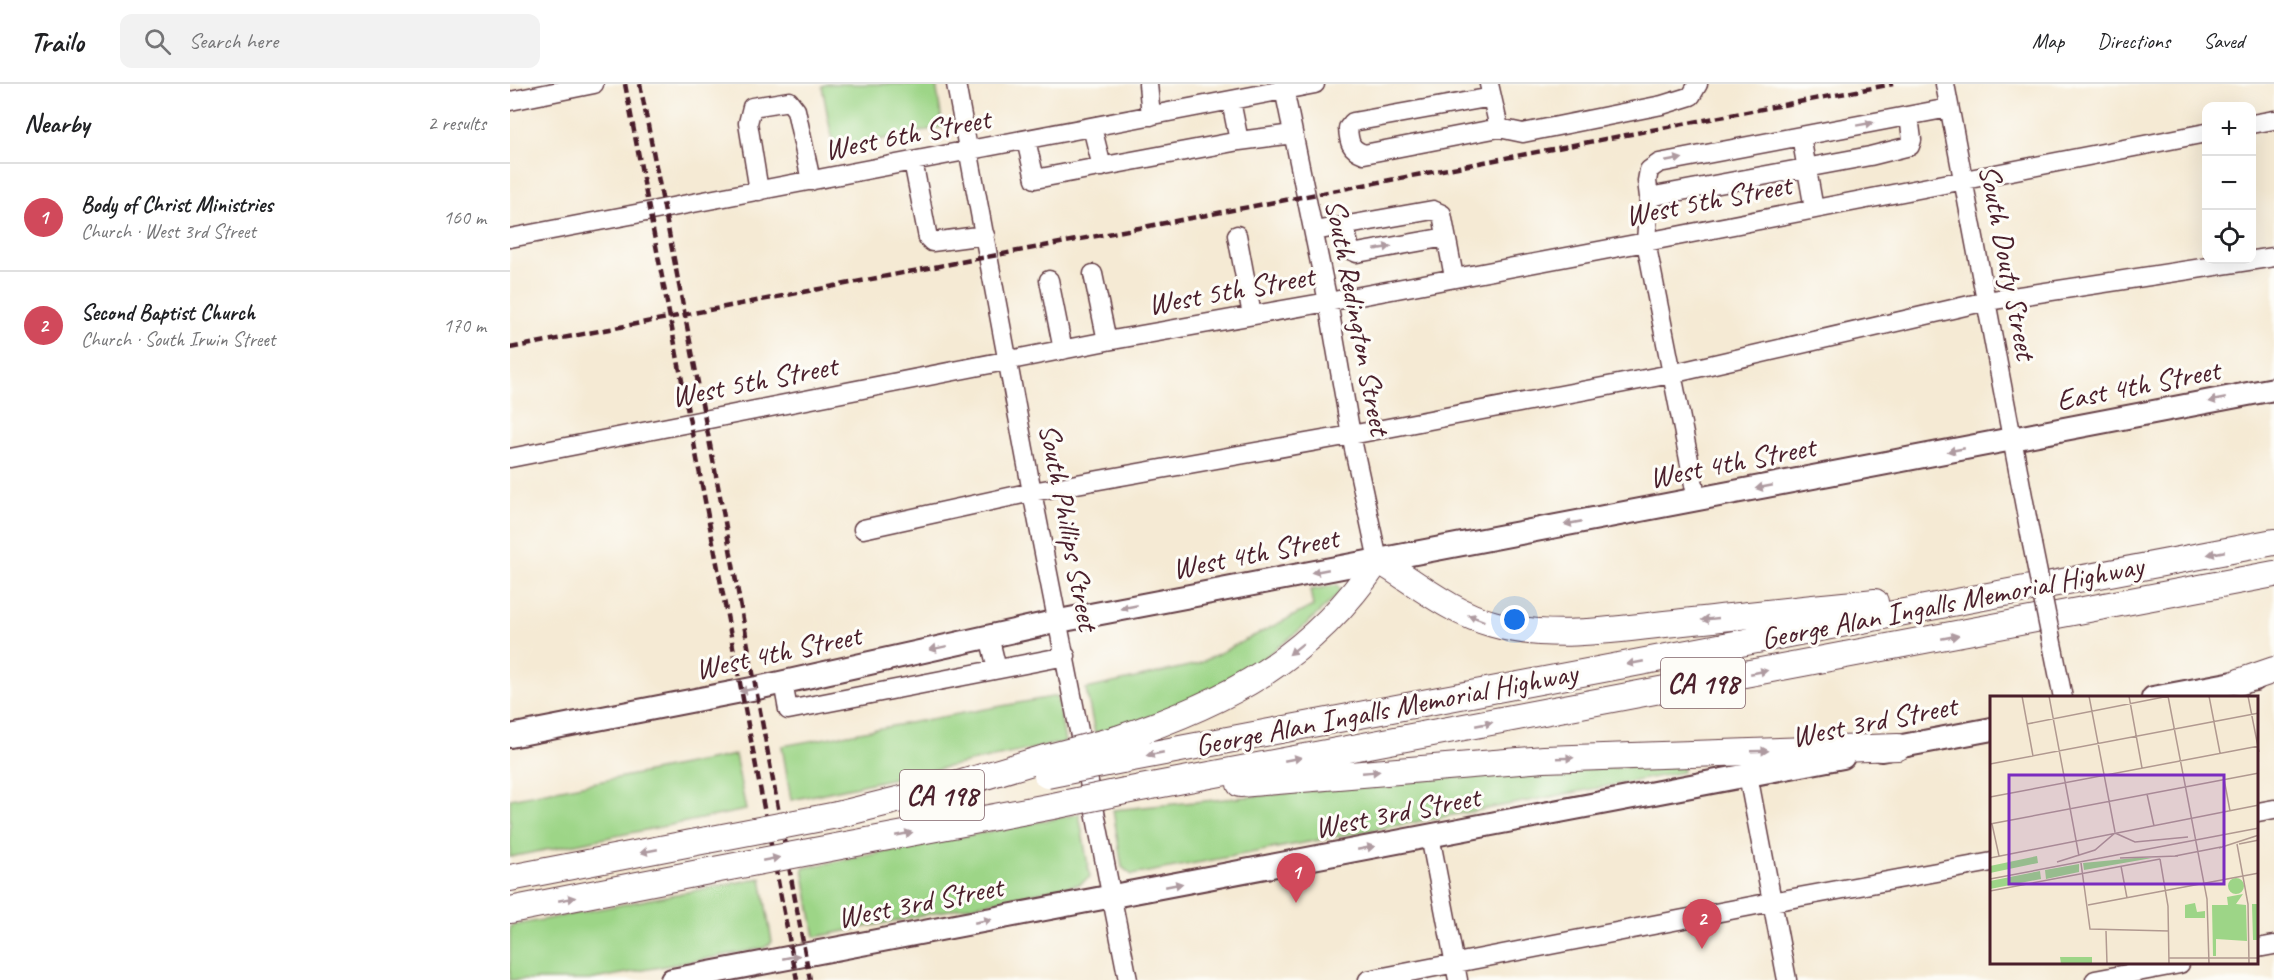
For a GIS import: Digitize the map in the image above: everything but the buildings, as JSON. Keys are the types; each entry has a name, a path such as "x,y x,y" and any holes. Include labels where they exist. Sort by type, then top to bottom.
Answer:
{"highway":[{"name":"George Alan Ingalls Memorial Highway","path":"510,878 837,815 1120,750 1982,597 2274,542"},
{"path":"1120,750 1166,723 1213,703 1267,671 1308,640 1338,613 1378,560 1433,597 1468,615 1506,627 1545,633 1588,632 1894,601 1982,597"},
{"name":"George Alan Ingalls Memorial Highway","path":"510,910 2274,574"},
{"path":"2239,682 2274,670"},
{"path":"1129,791 1208,787 1544,759 1898,747"}],"main road":[{"name":"East 4th Street","path":"2013,439 2274,389"},
{"name":"West 4th Street","path":"510,736 783,682 1059,621 2013,439"},
{"path":"2164,696 2274,675"},
{"name":"West 3rd Street","path":"672,980 1990,729"}],"street":[{"path":"510,101 594,84"},
{"name":"South Phillips Street","path":"956,84 1032,492 1128,980"},
{"path":"1148,84 1151,116"},
{"name":"West 6th Street","path":"510,238 1232,101 1284,87 1315,84"},
{"name":"South Douty Street","path":"1945,84 2063,696"},
{"path":"1499,128 1491,90 1353,122 1348,128 1349,142 1353,150 1364,154 1499,128 1523,133 1662,105 1691,96 1702,85"},
{"name":"South Redington Street","path":"1284,87 1328,302 1351,435 1378,560"},
{"path":"759,191 748,123 752,107 789,101 796,110 811,181"},
{"path":"1232,101 1239,141"},
{"path":"1697,500 1646,242 1648,170 1659,163 1949,108"},
{"path":"1649,198 1870,156 1910,146 1912,140 1909,116"},
{"path":"2256,123 2274,120"},
{"path":"1092,127 1102,167"},
{"path":"1026,140 1035,179 1239,141 1293,134"},
{"name":"West 5th Street","path":"510,458 1107,340 1328,302 2202,134"},
{"path":"1801,136 1814,208"},
{"path":"913,161 928,238 932,242 985,235"},
{"path":"1314,231 1433,210 1442,214 1454,278"},
{"path":"1345,226 1350,250 1356,253 1446,237"},
{"path":"1237,235 1252,315"},
{"path":"863,529 1032,492 1351,435 1671,374 1987,301 2274,257"},
{"path":"1093,274 1107,340"},
{"path":"1049,280 1063,350"},
{"path":"989,636 997,669"},
{"path":"783,682 788,710 1066,656"},
{"path":"1748,775 1787,980"},
{"path":"2259,812 2274,808"},
{"path":"1430,836 1456,972"},
{"path":"1368,980 1456,972 1772,902 1990,862"},
{"path":"2259,948 2274,945"},
{"path":"2095,980 2115,973 2167,965"}],"green space":[{"path":"827,84 936,84 943,127 834,149 822,86"},
{"path":"1337,585 1341,591 1306,625 1265,657 1221,686 1168,711 1095,733 1086,689 1198,664 1313,606 1310,590"},
{"path":"1057,696 1065,742 791,800 782,746"},
{"path":"735,755 746,810 510,857 510,799"},
{"path":"1682,765 1683,772 1132,875 1122,867 1113,810 1542,770"},
{"path":"1079,814 1090,877 1080,884 815,937 803,868"},
{"path":"761,878 772,942 764,948 589,980 510,980 510,926"}],"railway":[{"path":"625,84 797,980"},
{"path":"640,84 725,522 810,980"},
{"path":"510,348 1893,84"}],"place":[{"name":"Body of Christ Ministries","path":"1296,903"},
{"name":"Second Baptist Church","path":"1702,949"}]}
